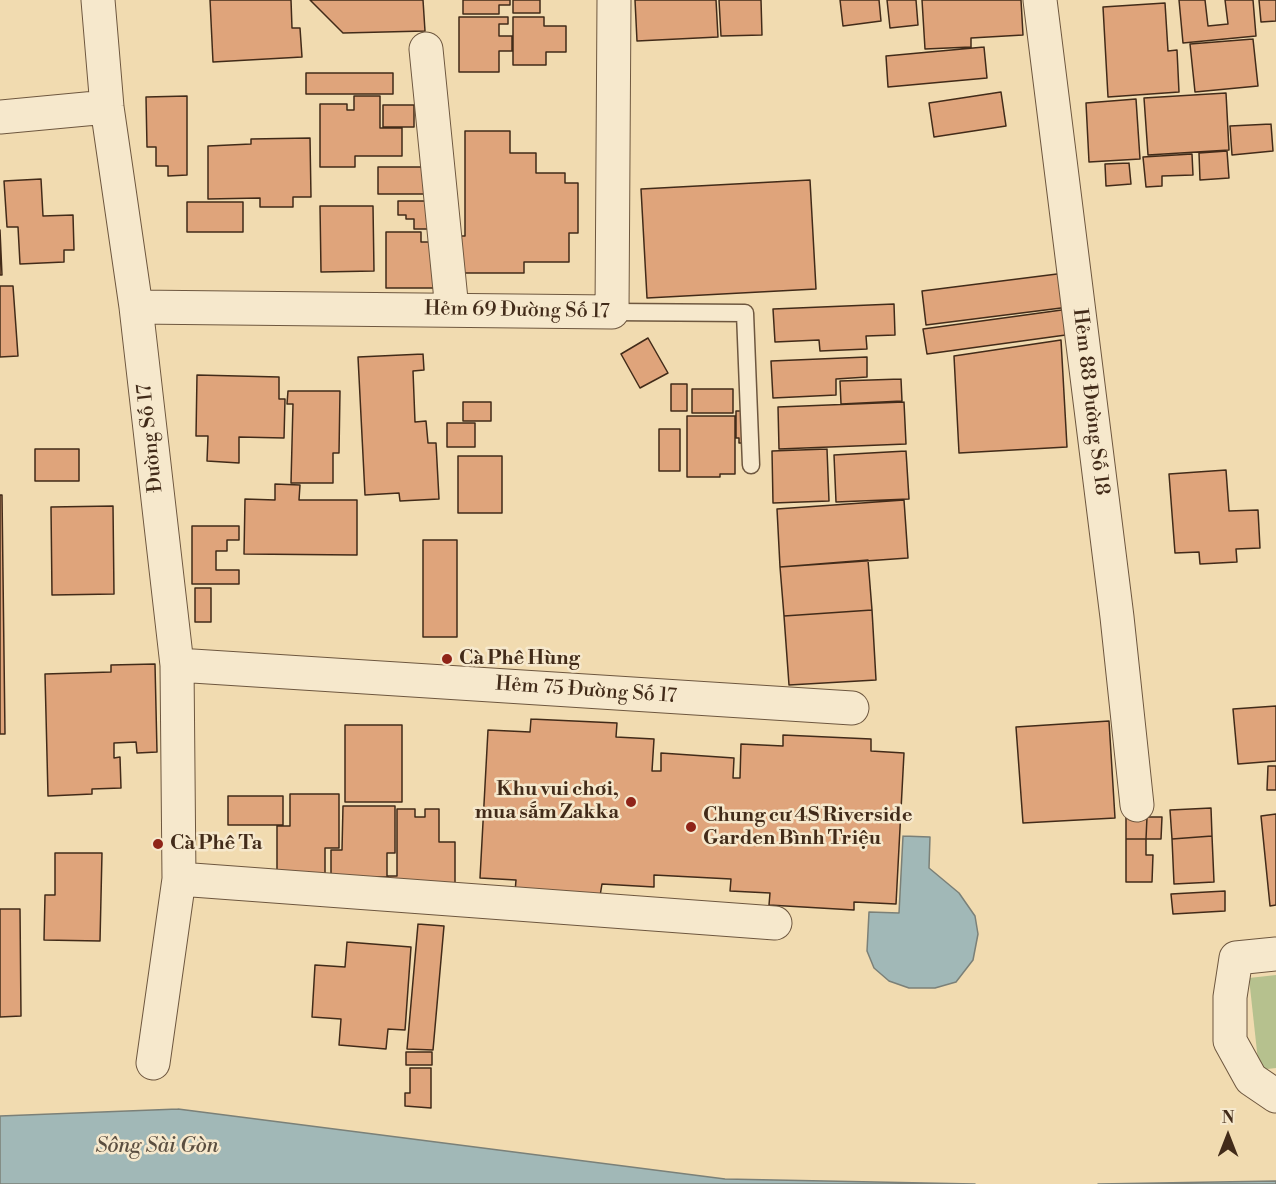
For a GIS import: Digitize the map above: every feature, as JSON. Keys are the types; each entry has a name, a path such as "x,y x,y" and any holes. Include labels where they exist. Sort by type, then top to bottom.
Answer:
{"street":[{"name":"Đường Số 17","path":"98,0 107,106 136,307 177,665 179,879 153,1063"},
{"path":"612,312 614,0"},
{"name":"Hẻm 88 Đường Số 18","path":"1040,0 1117,617 1137,805"},
{"path":"426,49 452,310"},
{"path":"0,117 107,106"},
{"name":"Hẻm 69 Đường Số 17","path":"136,307 612,312"},
{"name":"Hẻm 75 Đường Số 17","path":"177,665 852,708"},
{"path":"179,879 775,923"},
{"path":"1276,954 1236,958 1230,997 1230,1041 1251,1079 1276,1096"}],"lane":[{"name":"Hẻm 69 Đường Số 17","path":"612,312 745,312 751,465"}],"green space":[{"path":"1276,975 1276,1068 1259,1070 1249,978"}],"water":[{"path":"903,836 930,837 929,868 959,893 975,916 978,934 973,960 956,982 935,988 909,988 889,981 874,968 867,951 869,912 899,913"},
{"name":"Sông Sài Gòn","path":"178,1109 725,1179 975,1184 0,1184 0,1116"},
{"path":"1276,1181 1276,1184 1098,1184"}],"building":[{"path":"210,0 291,0 292,28 300,28 302,57 213,62"},
{"path":"310,0 423,0 425,31 343,33"},
{"path":"463,0 510,0 510,5 499,5 499,14 463,14"},
{"path":"513,0 540,0 540,13 513,13"},
{"path":"635,0 716,0 718,37 637,41"},
{"path":"719,0 761,0 762,35 721,36"},
{"path":"840,0 879,0 881,21 843,26"},
{"path":"887,0 916,0 918,25 890,28"},
{"path":"922,0 1021,0 1023,35 971,38 971,47 925,49"},
{"path":"1179,0 1205,0 1208,26 1228,24 1225,0 1253,0 1256,36 1183,43"},
{"path":"1259,0 1276,0 1276,21 1261,22"},
{"path":"1165,3 1168,51 1177,50 1179,92 1108,97 1103,7"},
{"path":"459,17 508,17 508,24 499,24 499,36 512,36 512,51 499,51 499,72 459,72"},
{"path":"513,17 544,17 544,26 566,26 566,52 546,52 546,65 513,65"},
{"path":"1253,39 1258,86 1195,92 1190,44"},
{"path":"984,47 987,78 888,87 886,56"},
{"path":"306,73 393,73 393,94 306,94"},
{"path":"1001,92 1006,126 934,137 929,103"},
{"path":"1226,93 1229,150 1148,155 1144,98"},
{"path":"187,96 187,175 168,176 168,166 156,166 156,147 147,147 146,97"},
{"path":"354,96 380,96 380,128 402,128 402,156 355,156 355,167 320,167 320,104 347,104 347,110 354,110"},
{"path":"1136,99 1140,159 1089,162 1086,103"},
{"path":"383,105 414,105 414,127 383,127"},
{"path":"1271,124 1273,151 1232,155 1230,126"},
{"path":"465,131 510,131 510,153 536,153 536,173 565,173 565,183 578,183 578,233 569,233 569,262 524,262 524,273 459,273 459,236 465,236"},
{"path":"310,138 311,197 293,197 293,207 260,207 260,198 208,199 208,146 251,144 251,139"},
{"path":"1227,151 1229,178 1200,180 1199,153"},
{"path":"1192,154 1193,175 1162,176 1162,186 1146,187 1143,157"},
{"path":"1129,163 1131,184 1106,186 1105,164"},
{"path":"378,167 430,167 430,194 378,194"},
{"path":"41,179 43,216 73,215 74,250 64,250 64,262 20,264 18,227 7,227 4,181"},
{"path":"810,180 816,289 647,298 641,189"},
{"path":"398,201 432,201 432,229 414,229 414,219 406,219 406,215 398,215"},
{"path":"187,202 243,202 243,232 187,232"},
{"path":"320,206 373,206 374,271 321,272"},
{"path":"0,230 2,275 0,275"},
{"path":"386,232 421,232 421,242 440,242 440,288 386,288"},
{"path":"1065,273 1069,307 926,325 922,291"},
{"path":"0,286 13,286 18,356 0,357"},
{"path":"894,304 895,335 866,336 867,349 820,351 819,340 775,342 773,309"},
{"path":"1069,309 1073,334 927,354 923,329"},
{"path":"648,338 668,373 640,388 621,354"},
{"path":"1061,340 1067,447 959,453 954,356"},
{"path":"423,354 424,370 413,371 415,422 426,421 428,443 436,443 439,499 400,501 399,493 365,495 358,357"},
{"path":"867,357 867,377 836,379 836,395 773,398 771,361"},
{"path":"197,375 279,377 279,399 285,399 284,438 239,437 239,463 207,461 208,436 196,436"},
{"path":"901,379 902,401 841,404 840,381"},
{"path":"671,384 687,384 687,411 671,411"},
{"path":"692,389 733,389 733,413 692,413"},
{"path":"288,391 340,391 339,453 333,453 333,483 291,483 293,404 287,404"},
{"path":"463,402 491,402 491,421 463,421"},
{"path":"904,402 906,444 779,449 778,407"},
{"path":"736,411 749,411 750,443 739,443 739,438 736,438"},
{"path":"687,416 735,416 735,474 720,474 720,477 687,477"},
{"path":"447,423 475,423 475,447 447,447"},
{"path":"659,429 680,429 680,471 659,471"},
{"path":"35,449 79,449 79,481 35,481"},
{"path":"827,449 829,501 773,503 772,451"},
{"path":"906,451 909,499 836,502 834,455"},
{"path":"458,456 502,456 502,513 458,513"},
{"path":"1226,470 1229,511 1258,510 1260,548 1236,549 1237,562 1200,564 1199,552 1175,553 1169,474"},
{"path":"275,484 300,485 299,500 357,500 357,555 244,554 245,499 275,500"},
{"path":"0,495 2,495 5,734 0,734"},
{"path":"904,500 908,558 780,567 777,509"},
{"path":"113,506 114,594 52,595 51,507"},
{"path":"192,526 239,526 239,540 227,540 227,551 216,551 216,570 239,570 239,584 192,584"},
{"path":"423,540 457,540 457,637 423,637"},
{"path":"868,560 872,610 784,616 780,567"},
{"path":"195,588 211,588 211,622 195,622"},
{"path":"872,610 876,680 789,685 784,616"},
{"path":"155,664 157,752 137,753 136,742 114,743 114,758 120,757 121,788 92,789 92,794 48,796 45,674 111,672 111,665"},
{"path":"1276,706 1276,761 1238,764 1233,709"},
{"name":"Chung cư 4S Riverside Garden Bình Triệu","path":"531,719 617,723 616,737 654,739 652,771 661,771 661,753 734,758 733,778 740,778 741,744 783,746 783,735 871,739 871,751 904,753 896,904 854,902 854,910 769,905 770,893 730,891 731,879 654,875 654,887 602,884 600,896 515,892 516,880 480,878 488,730 530,732"},
{"path":"1109,721 1115,818 1023,823 1016,727"},
{"path":"345,725 402,725 402,802 345,802"},
{"path":"1268,766 1276,766 1276,790 1267,790"},
{"path":"290,794 339,794 339,848 325,848 325,874 277,874 277,826 290,826"},
{"path":"228,796 283,796 283,825 228,825"},
{"path":"343,806 395,806 395,853 387,853 387,877 331,877 331,850 342,850"},
{"path":"1211,808 1212,836 1172,839 1170,810"},
{"path":"397,809 415,809 415,817 425,817 425,809 439,809 439,842 455,842 455,884 388,898 388,876 397,876"},
{"path":"1276,814 1276,905 1270,906 1261,816"},
{"path":"1126,817 1147,817 1146,839 1126,839"},
{"path":"1147,817 1162,817 1161,839 1146,839"},
{"path":"1212,836 1214,882 1174,884 1172,839"},
{"path":"1126,839 1146,839 1146,855 1153,855 1152,882 1126,882"},
{"path":"55,853 102,853 100,941 44,940 45,895 55,895"},
{"path":"1225,891 1225,911 1173,914 1171,894"},
{"path":"0,909 20,909 21,1016 0,1017"},
{"path":"418,924 444,926 433,1050 407,1049"},
{"path":"347,942 411,947 405,1030 388,1029 386,1049 339,1045 341,1019 312,1017 315,965 345,967"},
{"path":"406,1052 432,1052 432,1065 406,1065"},
{"path":"410,1068 431,1068 431,1108 405,1106 405,1093 410,1093"}],"place":[{"name":"Cà Phê Hùng","path":"447,659"},
{"name":"Khu vui chơi, mua sắm Zakka","path":"631,802"},
{"name":"Chung cư 4S Riverside Garden Bình Triệu","path":"691,827"},
{"name":"Cà Phê Ta","path":"158,844"}]}
